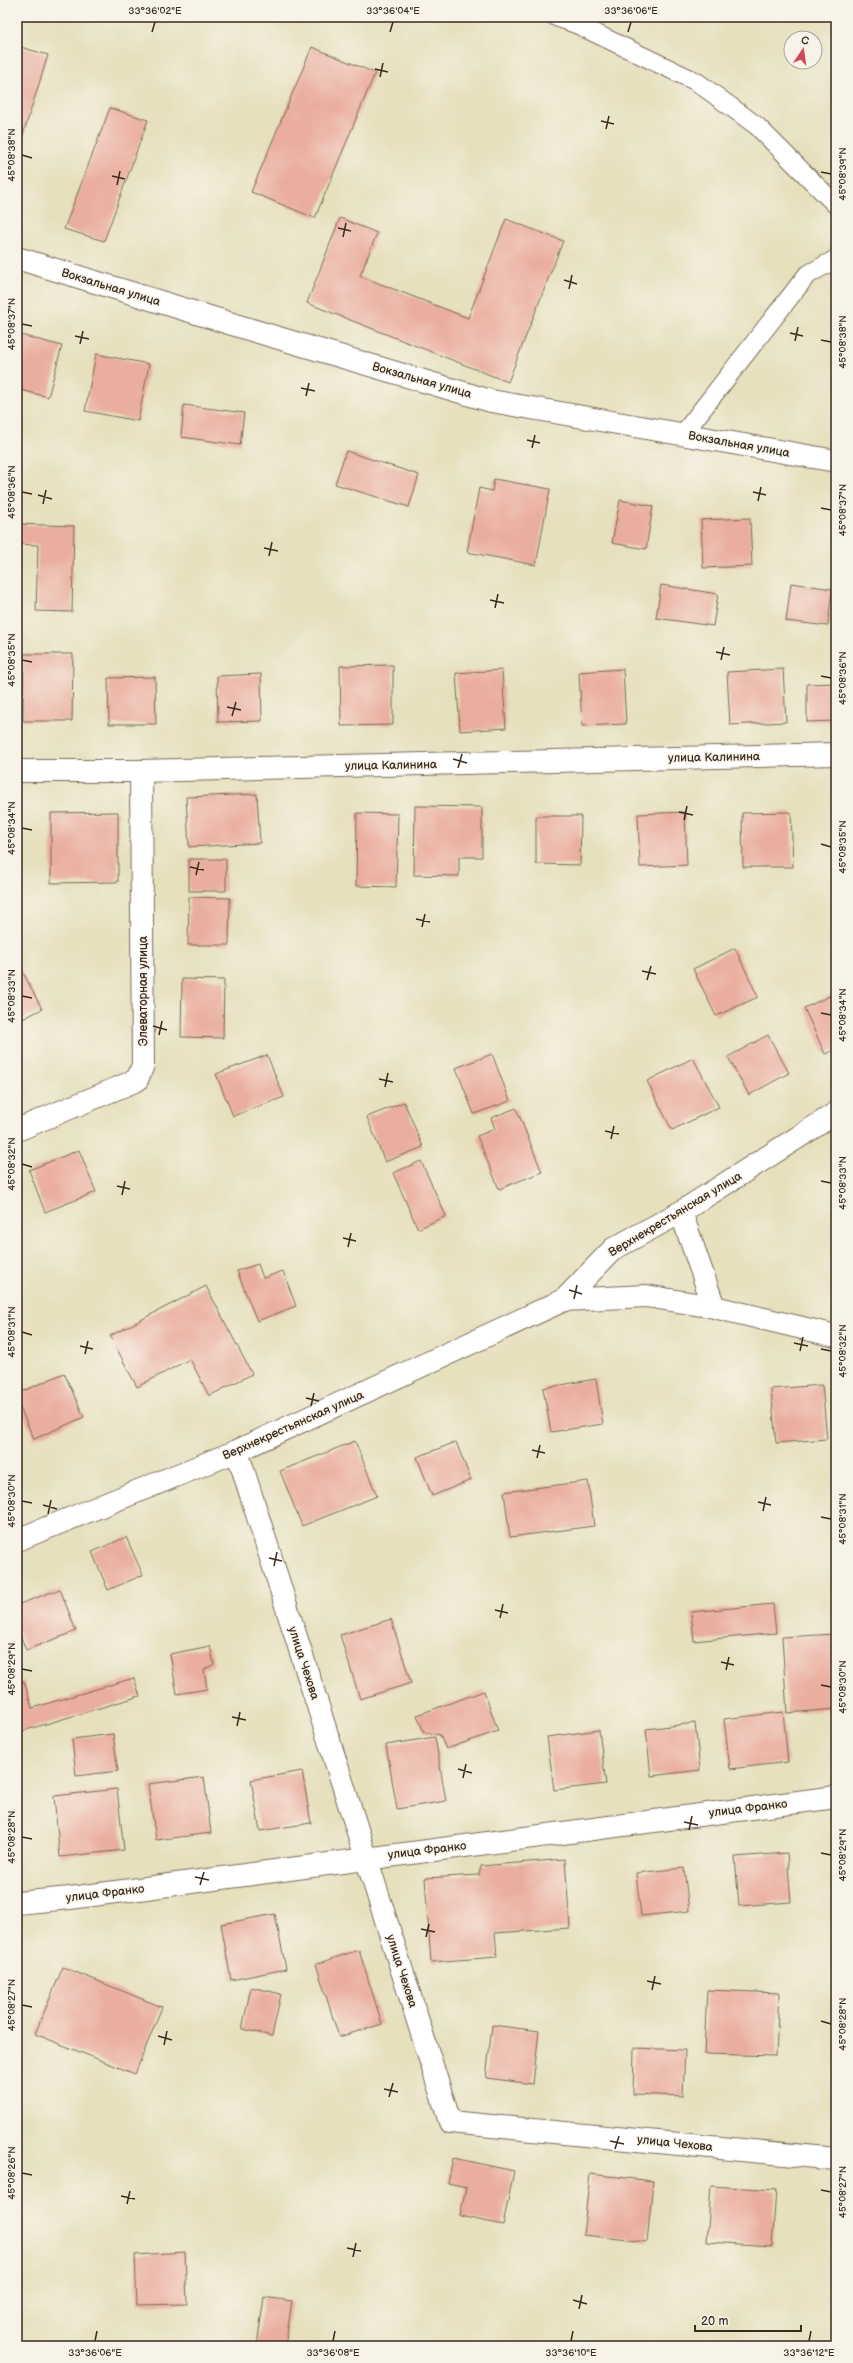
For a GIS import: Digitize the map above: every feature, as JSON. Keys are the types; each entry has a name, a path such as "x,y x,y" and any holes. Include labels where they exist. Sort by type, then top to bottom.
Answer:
{"street":[{"name":"Вокзальная улица","path":"17,258 255,331 492,400 836,461"},
{"name":"улица Калинина","path":"17,770 141,770 836,754"},
{"name":"Элеваторная улица","path":"17,1130 137,1080 143,1065 141,770"},
{"name":"Верхнекрестьянская улица","path":"17,1540 237,1451 564,1300 612,1249 681,1212 836,1113"},
{"path":"681,1212 714,1307"},
{"name":"Верхнекрестьянская улица","path":"564,1300 646,1296 714,1307 836,1336"},
{"name":"улица Чехова","path":"237,1451 450,2122 836,2159"},
{"name":"улица Франко","path":"17,1902 70,1898 836,1796"}],"lane":[{"path":"556,17 576,24 697,82 757,126 836,205"},
{"path":"683,434 807,275 836,259"}],"building":[{"path":"17,46 48,55 17,154"},
{"path":"312,47 375,73 315,218 251,192"},
{"path":"110,108 148,120 104,241 64,229"},
{"path":"340,218 377,233 360,276 468,318 506,219 563,241 508,382 307,303"},
{"path":"17,334 62,346 48,397 17,389"},
{"path":"96,354 149,364 138,421 85,411"},
{"path":"184,405 244,413 240,445 181,437"},
{"path":"346,451 419,475 409,507 335,484"},
{"path":"494,479 550,489 536,565 467,552 479,488 492,491"},
{"path":"620,500 653,506 646,549 612,543"},
{"path":"750,518 752,566 703,568 701,520"},
{"path":"17,524 74,526 72,612 36,611 38,545 17,544"},
{"path":"791,583 832,589 828,626 786,621"},
{"path":"661,585 718,594 713,626 656,618"},
{"path":"24,654 73,654 72,721 23,721"},
{"path":"393,665 393,725 341,726 340,666"},
{"path":"623,669 626,724 582,726 579,672"},
{"path":"783,669 786,722 730,725 727,672"},
{"path":"502,670 506,728 460,731 456,673"},
{"path":"261,674 262,721 218,722 217,676"},
{"path":"155,677 156,724 109,724 108,678"},
{"path":"836,683 836,721 807,722 807,684"},
{"path":"257,794 260,843 189,847 186,797"},
{"path":"415,806 482,807 482,857 459,857 459,876 414,875"},
{"path":"118,812 118,882 51,883 51,813"},
{"path":"685,812 687,865 640,867 638,814"},
{"path":"791,812 793,867 743,867 742,813"},
{"path":"357,813 398,814 396,887 356,886"},
{"path":"536,816 581,816 580,865 536,864"},
{"path":"189,859 226,859 226,891 189,891"},
{"path":"189,897 230,898 229,945 188,945"},
{"path":"735,948 758,997 716,1016 693,969"},
{"path":"21,969 42,1009 17,1022 17,971"},
{"path":"182,979 224,980 223,1038 181,1037"},
{"path":"836,993 836,1049 825,1054 804,1008"},
{"path":"768,1035 789,1073 749,1095 728,1057"},
{"path":"492,1054 510,1101 474,1114 456,1068"},
{"path":"267,1055 284,1097 233,1116 216,1074"},
{"path":"693,1058 719,1107 672,1130 647,1081"},
{"path":"404,1102 423,1147 385,1162 367,1117"},
{"path":"516,1108 542,1172 499,1189 477,1136 495,1129 491,1118"},
{"path":"79,1150 96,1192 45,1212 29,1170"},
{"path":"421,1161 446,1216 418,1229 393,1173"},
{"path":"258,1264 263,1278 283,1271 296,1306 257,1321 237,1271"},
{"path":"206,1286 252,1374 209,1396 190,1359 137,1387 110,1336"},
{"path":"64,1373 84,1417 34,1439 17,1401 17,1394"},
{"path":"596,1379 603,1424 551,1432 543,1388"},
{"path":"822,1385 827,1439 776,1443 771,1389"},
{"path":"355,1441 377,1496 302,1526 280,1471"},
{"path":"456,1442 471,1480 432,1496 417,1457"},
{"path":"588,1481 594,1526 510,1537 504,1492"},
{"path":"126,1537 143,1575 108,1590 92,1552"},
{"path":"60,1589 76,1631 26,1650 17,1627 17,1605"},
{"path":"773,1604 776,1633 694,1641 691,1612"},
{"path":"391,1619 411,1683 360,1699 340,1635"},
{"path":"836,1634 836,1709 787,1713 782,1637"},
{"path":"210,1646 214,1664 204,1670 207,1689 177,1694 170,1654"},
{"path":"134,1678 140,1696 19,1732 17,1683 24,1681 32,1708"},
{"path":"484,1691 498,1731 446,1749 440,1735 424,1732 417,1715"},
{"path":"783,1712 788,1762 730,1769 724,1719"},
{"path":"695,1723 700,1770 651,1776 646,1729"},
{"path":"599,1730 606,1784 554,1790 547,1737"},
{"path":"113,1734 118,1771 76,1776 72,1739"},
{"path":"435,1737 446,1801 397,1809 386,1745"},
{"path":"302,1771 311,1823 260,1831 251,1780"},
{"path":"204,1777 211,1833 156,1840 148,1784"},
{"path":"117,1789 124,1850 60,1857 54,1796"},
{"path":"787,1853 791,1902 739,1906 735,1857"},
{"path":"565,1859 570,1928 495,1933 497,1957 431,1962 425,1878 479,1875 481,1866"},
{"path":"684,1868 689,1911 641,1916 636,1873"},
{"path":"275,1914 286,1969 231,1980 221,1924"},
{"path":"359,1950 382,2024 339,2037 316,1964"},
{"path":"63,1967 162,2007 135,2074 35,2034"},
{"path":"251,1987 281,1994 272,2036 242,2029"},
{"path":"707,1990 779,1993 776,2056 704,2054"},
{"path":"492,2025 539,2031 533,2084 486,2078"},
{"path":"634,2048 685,2050 683,2096 633,2094"},
{"path":"453,2158 514,2171 503,2225 460,2216 466,2187 448,2183"},
{"path":"590,2174 653,2181 647,2242 583,2235"},
{"path":"711,2186 776,2190 772,2246 707,2242"},
{"path":"185,2252 187,2304 137,2305 135,2255"},
{"path":"264,2297 292,2301 285,2346 257,2346"}]}
